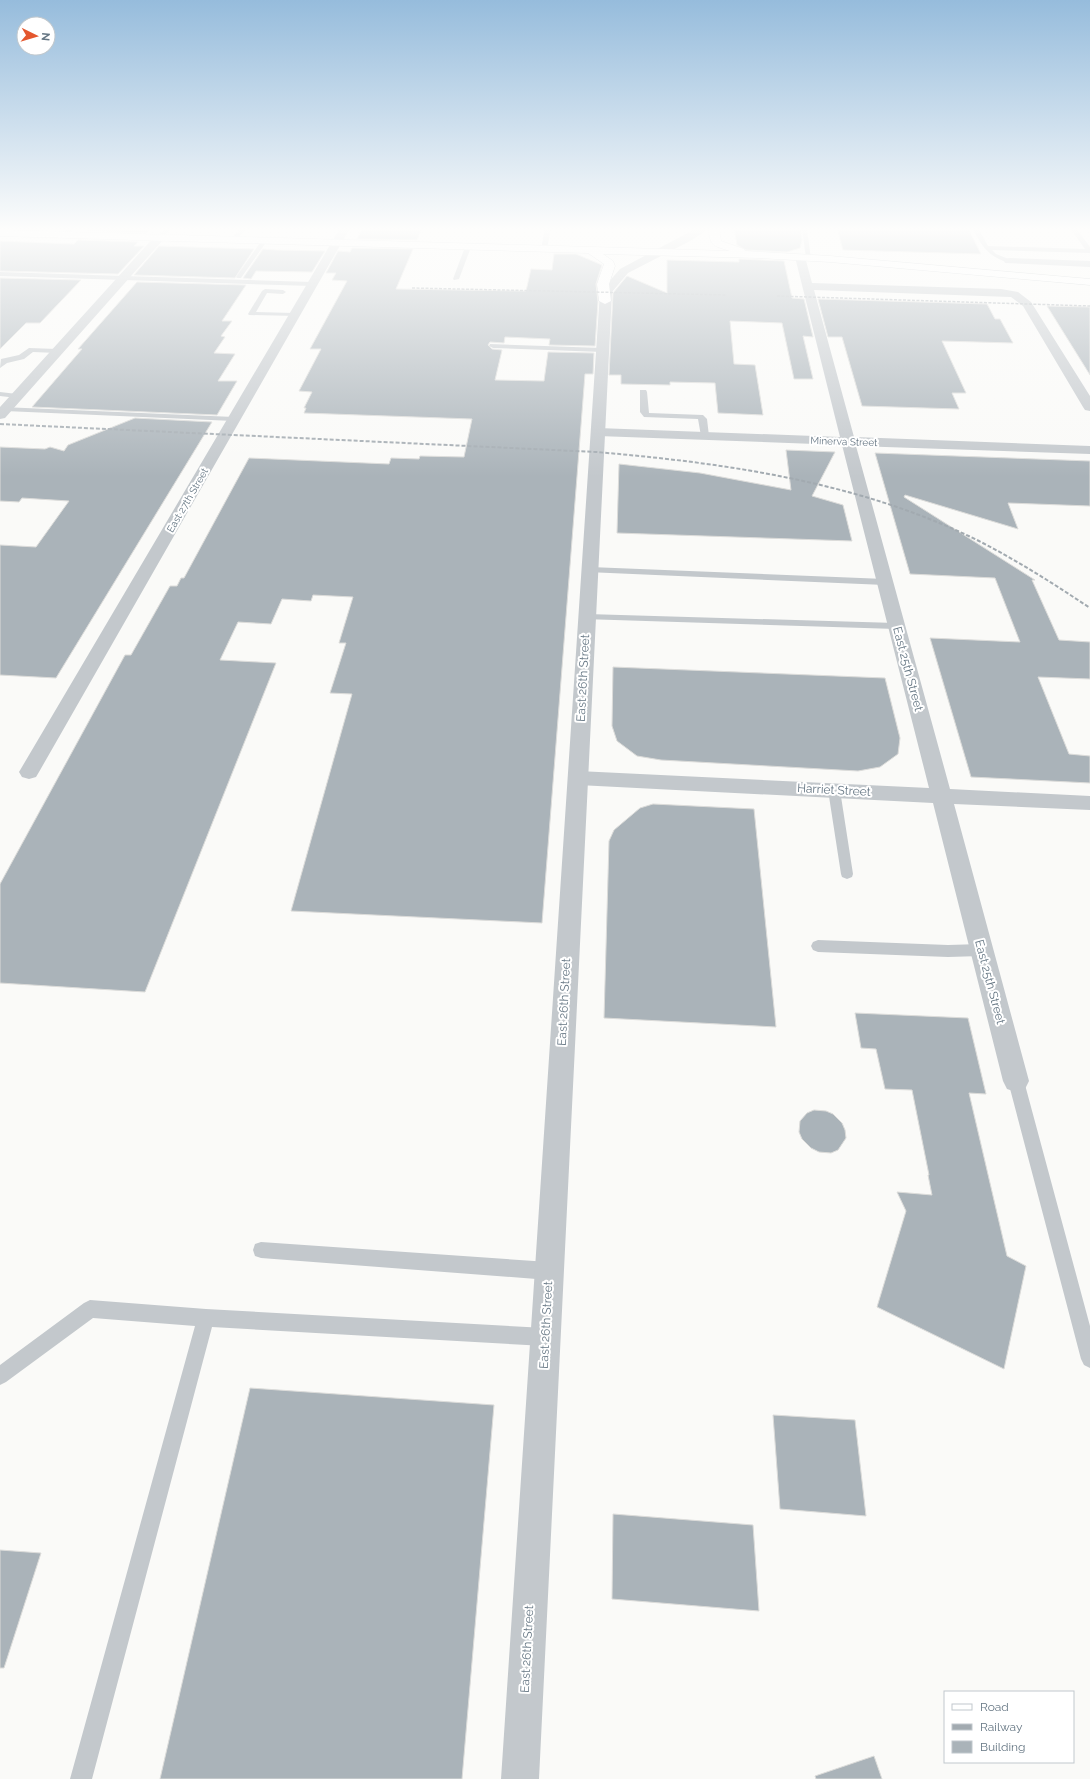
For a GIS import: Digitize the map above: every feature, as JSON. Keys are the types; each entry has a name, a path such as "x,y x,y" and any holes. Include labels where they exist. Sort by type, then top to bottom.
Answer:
{"street":[{"path":"2,412 93,311"},
{"name":"East 27th Street","path":"29,772 295,311"},
{"name":"East 26th Street","path":"520,1779 604,311"},
{"name":"East 25th Street","path":"814,311 1016,1081"},
{"path":"1031,311 1090,407"},
{"name":"Minerva Street","path":"598,432 1090,450"},
{"name":"Harriet Street","path":"578,778 1090,803"}],"lane":[{"path":"253,311 251,314 294,315"},
{"path":"493,346 602,350"},
{"path":"0,366 4,361 21,357 32,350 57,351"},
{"path":"644,392 644,412 647,415 700,417 703,419 704,436"},
{"path":"0,394 17,396"},
{"path":"2,412 234,419"},
{"path":"590,570 885,582"},
{"path":"587,617 896,626"},
{"path":"834,790 847,874"},
{"path":"818,946 948,951 981,950"},
{"path":"1016,1081 1090,1359"},
{"path":"261,1250 549,1271"},
{"path":"0,1376 90,1309 206,1318 545,1337"},
{"path":"81,1779 206,1318"}],"building":[{"path":"0,311 51,311 40,323 26,323 0,349"},
{"path":"111,311 229,311 222,321 232,321 221,336 225,337 214,353 235,354 218,381 237,381 217,415 32,407 82,349 78,349"},
{"path":"331,311 597,311 595,346 549,345 550,339 505,337 504,343 490,342 488,345 492,349 502,350 495,380 544,381 548,352 594,353 593,374 585,374 542,923 291,911 352,694 330,693 346,643 339,643 353,597 313,595 311,601 282,599 271,624 238,622 220,660 276,663 145,992 0,983 0,884 125,655 131,655 170,586 177,586 181,578 184,578 249,458 389,464 391,458 419,459 420,456 464,457 472,419 304,413 306,408 304,408 312,392 299,391 321,349 310,349"},
{"path":"612,311 807,311 813,337 803,336 813,379 794,379 782,323 730,321 734,364 755,365 763,415 718,413 715,383 670,382 670,385 621,384 621,375 609,375"},
{"path":"821,311 991,311 995,319 1000,319 1013,343 942,341 966,393 952,393 959,409 862,406 842,337 828,337"},
{"path":"1050,311 1090,311 1090,375"},
{"path":"135,418 212,422 56,678 0,675 0,545 36,547 69,501 22,498 19,502 0,501 0,447 45,449 50,447 64,451 68,445"},
{"path":"786,450 835,452 812,496 843,505 852,541 617,533 619,464 700,473 791,490"},
{"path":"875,453 1090,461 1090,506 1008,503 1018,529 905,495 904,497 1035,580 1032,580 1059,640 1090,642 1090,679 1038,677 1069,754 1090,756 1090,783 971,777 930,638 1020,642 995,578 910,574"},
{"path":"613,667 885,678 900,738 898,754 880,767 858,771 661,760 637,756 617,741 612,726"},
{"path":"653,804 754,809 776,1027 604,1018 609,841 614,830 640,808"},
{"path":"855,1013 968,1018 986,1094 969,1093 1007,1256 1026,1266 1004,1369 877,1307 906,1211 897,1192 932,1195 912,1090 885,1089 876,1049 861,1048"},
{"path":"814,1110 826,1111 833,1114 842,1123 846,1138 838,1150 831,1153 819,1152 811,1148 802,1139 799,1132 800,1121 807,1113"},
{"path":"250,1388 494,1405 462,1779 160,1779"},
{"path":"773,1415 855,1420 866,1516 780,1509"},
{"path":"613,1514 753,1525 759,1611 612,1599"},
{"path":"0,1550 41,1553 4,1668 0,1668"},
{"path":"874,1756 882,1779 816,1779 815,1776"}],"railway":[{"path":"0,424 596,452 694,462 743,469 792,478 840,490 887,504 934,521 979,541 1008,557 1090,608"}]}
